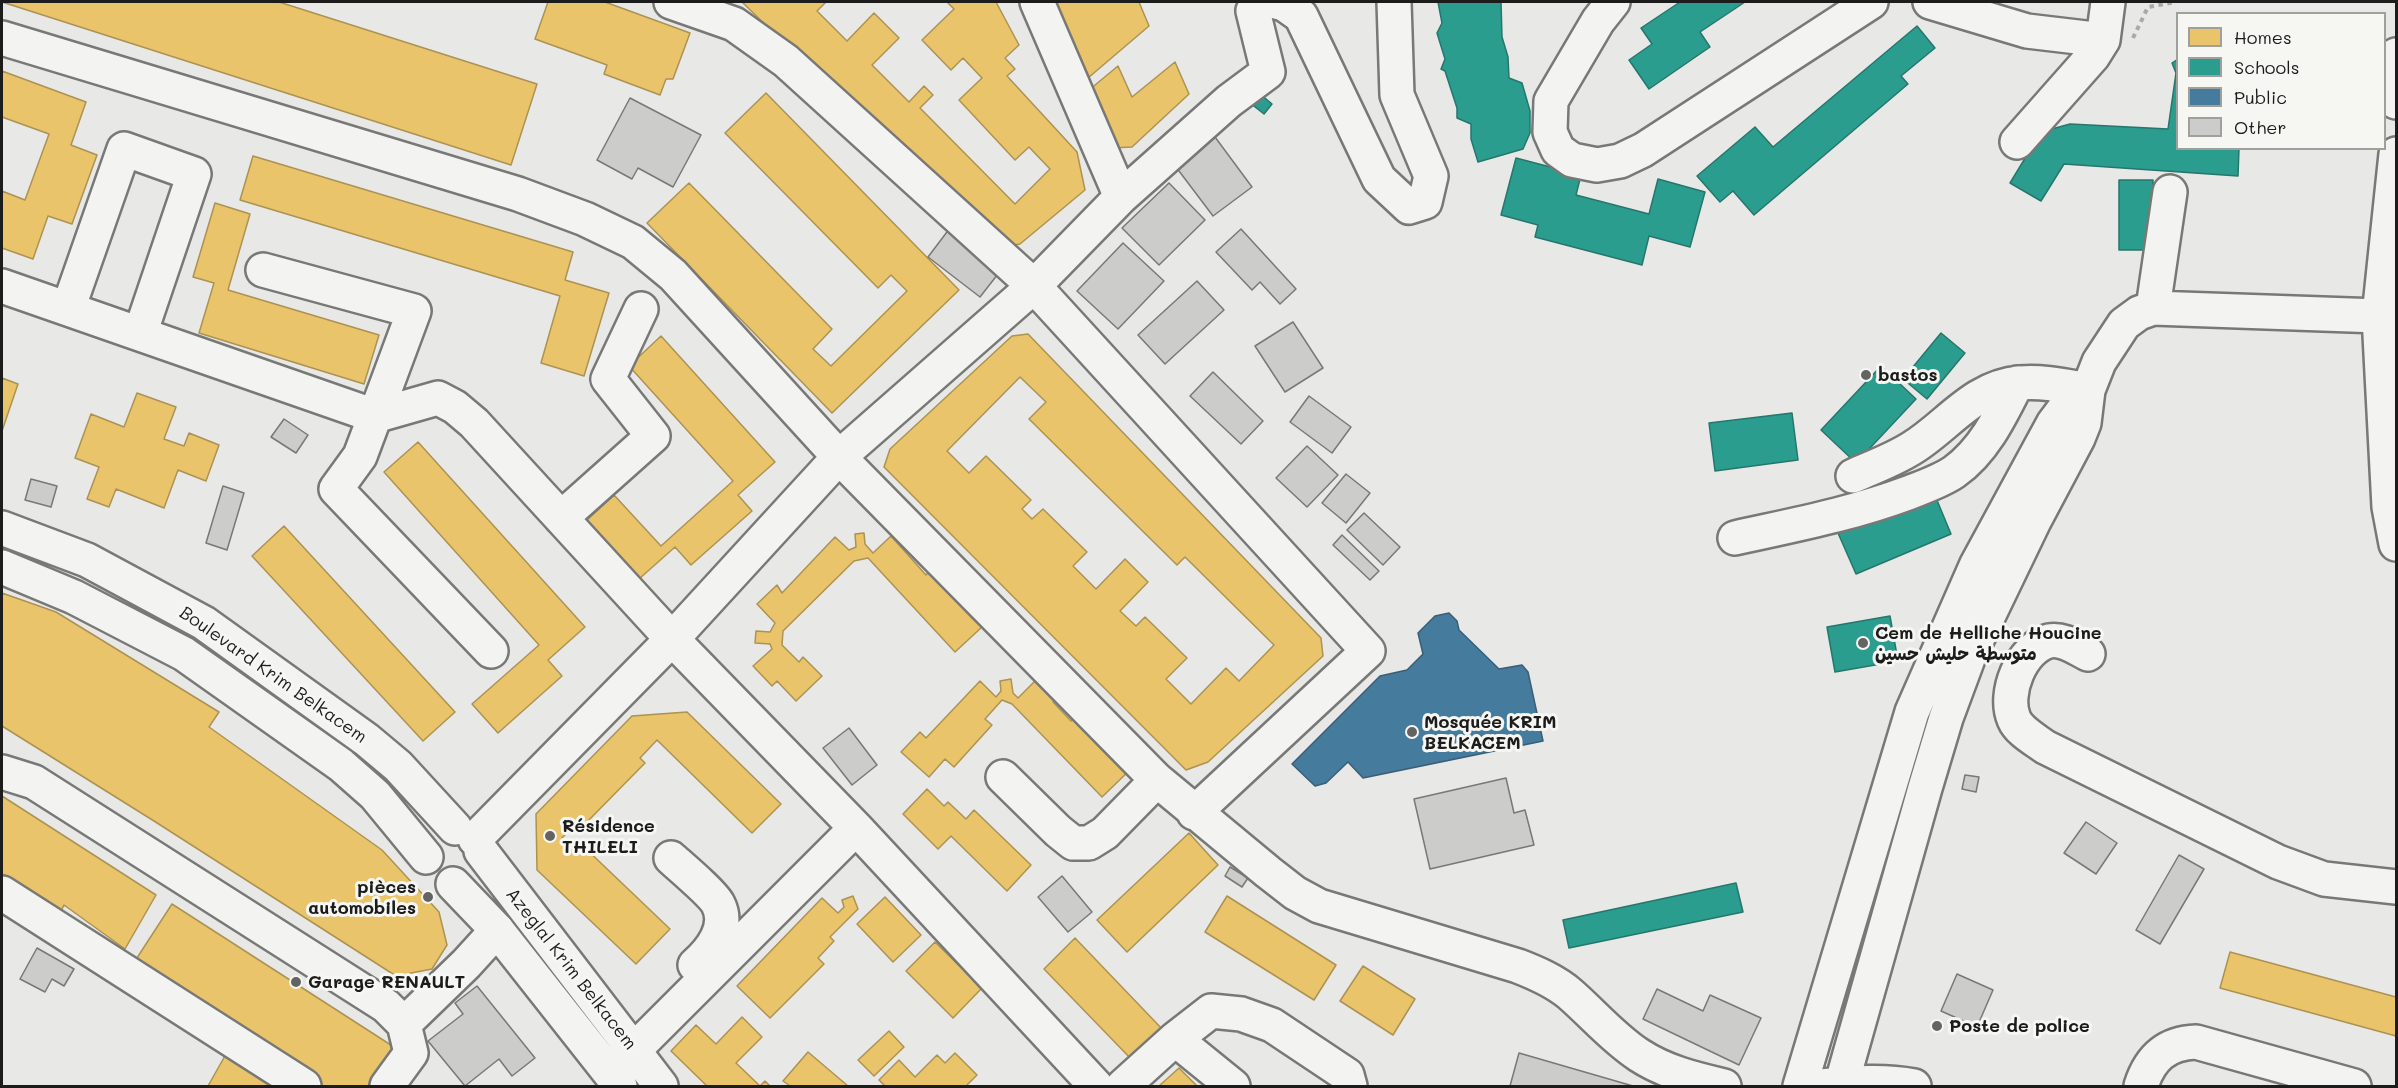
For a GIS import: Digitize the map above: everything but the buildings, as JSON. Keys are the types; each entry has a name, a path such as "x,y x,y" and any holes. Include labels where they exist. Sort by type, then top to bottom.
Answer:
{"street":[{"path":"671,2 734,24 786,61 1034,286 1368,651 1194,813"},
{"path":"1037,2 1121,197"},
{"path":"471,839 672,639 839,457 1034,286 1121,197 1229,101 1268,72 1253,11 1260,2"},
{"path":"1276,2 1284,4 1301,16 1379,179 1408,207 1425,202 1431,176 1396,94 1394,2"},
{"path":"1598,8 1551,101 1550,132 1558,150 1572,160 1597,165 1620,161 1644,150 1871,2"},
{"path":"1930,2 2027,31 2103,40"},
{"path":"2017,142 2093,56 2103,40 2108,2"},
{"path":"2,38 518,194 585,219 633,242 673,275 839,457 1157,780 1194,813 1295,893 1319,906 1518,966 1547,978 1569,993 1615,1038 1639,1056 1666,1070 1724,1086"},
{"path":"2397,55 2397,102"},
{"path":"68,309 124,149 194,174 140,334"},
{"path":"2397,154 2379,316 2389,507 2397,544"},
{"path":"2153,308 2170,192"},
{"path":"263,270 414,310 360,456 336,489 491,651"},
{"path":"2,286 375,416 438,398 454,407 474,423 672,639 856,828 1096,1086"},
{"path":"1914,1086 1864,1081 1832,1086 1946,718 1969,656 2034,521 2078,438 2084,423 2088,390 2099,362 2124,324 2139,313 2153,308 2379,316"},
{"path":"561,518 653,436 608,379 641,309"},
{"path":"1853,476 1893,459 1913,447 1967,403 1990,391 2017,383 2045,383 2088,390"},
{"path":"1735,538 1871,507 1928,485 1954,472 1974,454 1989,435 2017,383"},
{"path":"1800,1086 1912,712 1977,564 2053,424 2068,404 2088,390"},
{"name":"Boulevard Krim Belkacem","path":"2,528 87,560 204,623 367,740 398,766 471,839"},
{"path":"2,567 74,597 184,654 341,765 375,795 426,857"},
{"path":"2088,654 2059,641 2048,642 2036,648 2019,668 2011,689 2010,704 2014,721 2027,734 2045,747 2278,862 2325,879 2397,887"},
{"path":"2,772 34,782 386,1006 404,1024 411,1053 387,1086"},
{"path":"1003,777 1073,843 1089,843 1106,833 1157,780"},
{"path":"634,1050 856,828"},
{"path":"438,833 471,839 482,862 478,871 463,883 453,884 440,880 429,871 427,848 438,833"},
{"name":"Azeglal Krim Belkacem","path":"471,839 662,1086"},
{"path":"669,1013 681,980 712,949 719,932 721,917 718,903 671,858"},
{"path":"453,884 497,930 620,1086"},
{"path":"2,893 304,1086"},
{"path":"404,1024 466,964 497,930"},
{"path":"1124,1086 1175,1039 1211,1011 1241,1014 1272,1025 1347,1075 1350,1086"},
{"path":"1175,1039 1233,1086"},
{"path":"2141,1086 2149,1066 2158,1055 2182,1042 2196,1042 2354,1086"}],"place":[{"name":"bastos","path":"1866,375"},
{"name":"Cem de Helliche Houcine متوسطة حليش حسين","path":"1863,643"},
{"name":"Mosquée KRIM BELKACEM","path":"1412,732"},
{"name":"Résidence THILELI","path":"550,836"},
{"name":"pièces automobiles","path":"428,897"},
{"name":"Garage RENAULT","path":"296,982"},
{"name":"Poste de police","path":"1937,1026"}]}
